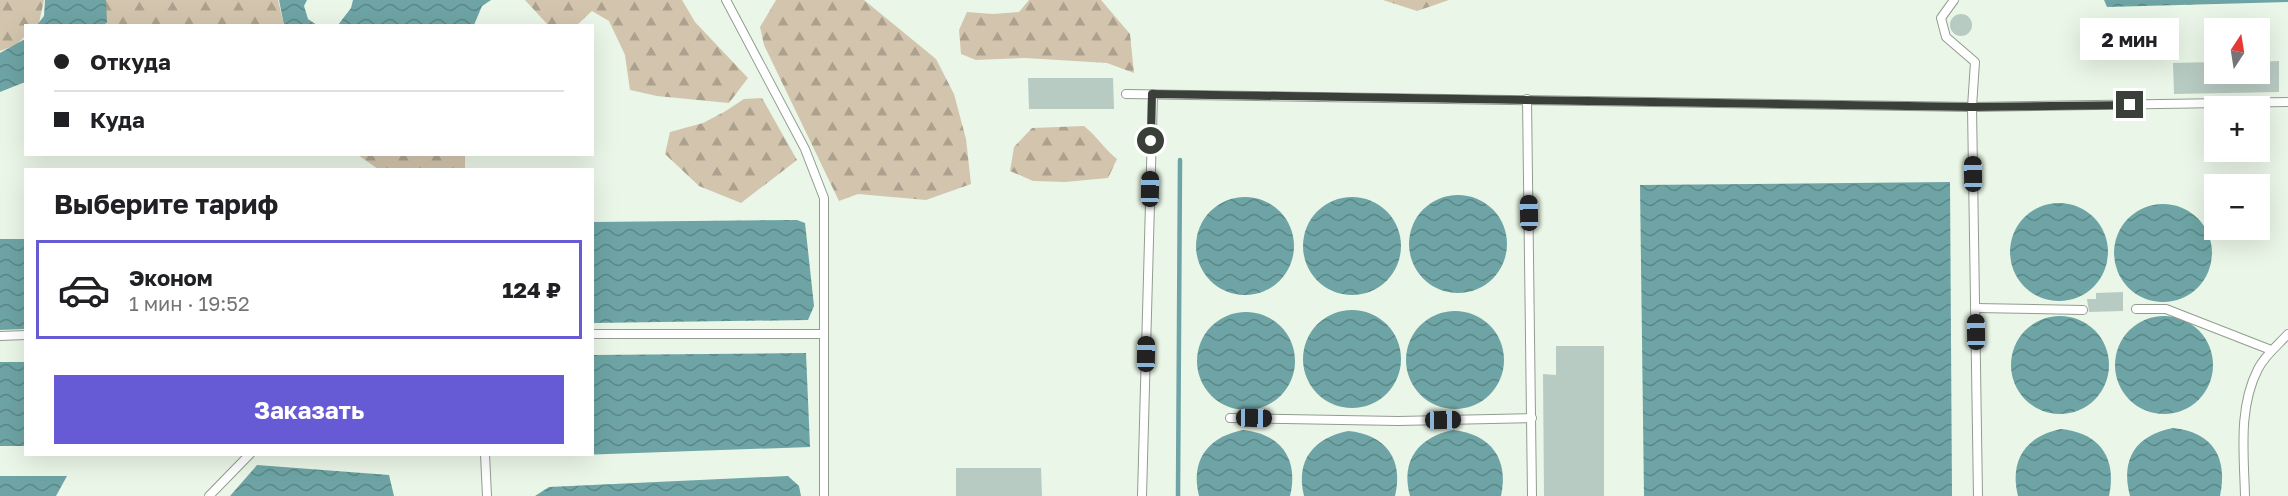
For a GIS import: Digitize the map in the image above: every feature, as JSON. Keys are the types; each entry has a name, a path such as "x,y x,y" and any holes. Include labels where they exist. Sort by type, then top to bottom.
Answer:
{"lane":[{"path":"726,0 805,149 824,198 822,334 824,496"},
{"path":"1954,0 1941,18 1946,38 1975,62 1972,107 1978,496"},
{"path":"1126,94 1972,107 2288,102"},
{"path":"1142,496 1152,94"},
{"path":"1527,99 1532,496"},
{"path":"1975,308 2083,310"},
{"path":"2136,309 2166,309 2271,350"},
{"path":"594,334 822,334"},
{"path":"2245,496 2243,413 2258,369 2271,350 2288,334"},
{"path":"0,336 24,335"},
{"path":"1230,417 1398,421 1532,418"},
{"path":"209,496 248,456"},
{"path":"485,456 487,496"}],"green space":[{"path":"0,0 44,0 39,23 24,24 24,37 16,45 0,51"},
{"path":"105,0 278,0 284,24 103,24"},
{"path":"525,0 682,0 695,22 748,78 729,103 657,96 630,90 625,55 609,21 592,11 578,24 547,24"},
{"path":"776,0 864,0 936,59 954,94 966,139 971,184 926,200 858,194 839,201 764,45 760,27"},
{"path":"1029,0 1101,0 1130,34 1134,73 1107,63 1025,58 976,60 961,54 959,30 967,12 993,14 1019,12"},
{"path":"1383,0 1449,0 1417,11"},
{"path":"762,98 797,160 741,203 699,186 665,154 670,132 703,123 744,99"},
{"path":"1084,126 1117,159 1108,178 1065,182 1033,181 1010,171 1014,147 1032,128"},
{"path":"359,156 465,156 465,168 377,168"}],"water":[{"path":"45,0 106,0 107,22 105,24 38,24 44,16"},
{"path":"279,0 307,0 304,6 308,19 316,24 284,24"},
{"path":"353,0 491,0 482,6 474,24 339,24 351,8"},
{"path":"2104,0 2288,0 2288,2 2107,7"},
{"path":"24,40 24,82 0,92 0,53"},
{"path":"1950,182 1952,496 1644,496 1640,185"},
{"path":"1458,195 1468,196 1485,203 1499,217 1506,234 1506,254 1499,271 1485,285 1468,292 1458,293 1448,292 1431,285 1417,271 1410,254 1409,244 1410,234 1417,217 1431,203 1448,196"},
{"path":"1245,197 1255,198 1272,205 1286,219 1293,236 1293,256 1286,273 1272,287 1255,294 1245,295 1235,294 1218,287 1204,273 1197,256 1196,246 1197,236 1204,219 1218,205 1235,198"},
{"path":"1352,197 1362,198 1379,205 1393,219 1400,236 1400,256 1393,273 1379,287 1362,294 1352,295 1342,294 1325,287 1311,273 1304,256 1303,246 1304,236 1311,219 1325,205 1342,198"},
{"path":"2059,203 2069,204 2086,211 2100,225 2107,242 2107,262 2100,279 2086,293 2069,300 2059,301 2049,300 2032,293 2018,279 2011,262 2010,252 2011,242 2018,225 2032,211 2049,204"},
{"path":"2153,205 2173,205 2190,212 2204,226 2204,240 2210,240 2211,263 2204,280 2190,294 2173,301 2153,301 2136,294 2122,280 2115,263 2115,243 2122,226 2136,212"},
{"path":"797,220 805,223 814,306 808,320 594,323 594,222"},
{"path":"0,239 24,239 24,329 0,330"},
{"path":"1352,310 1371,314 1386,325 1397,340 1401,359 1397,378 1386,393 1371,404 1352,408 1333,404 1318,393 1307,378 1303,359 1307,340 1318,325 1333,314"},
{"path":"1455,311 1474,315 1489,326 1500,341 1504,360 1500,379 1489,394 1474,405 1455,409 1436,405 1421,394 1410,379 1406,360 1410,341 1421,326 1436,315"},
{"path":"1246,312 1265,316 1280,327 1291,342 1295,361 1291,380 1280,395 1265,406 1246,410 1227,406 1212,395 1201,380 1197,361 1201,342 1212,327 1227,316"},
{"path":"2060,316 2070,317 2087,324 2101,338 2108,355 2108,375 2101,392 2087,406 2070,413 2060,414 2050,413 2033,406 2019,392 2012,375 2011,365 2012,355 2019,338 2033,324 2050,317"},
{"path":"2164,316 2183,320 2198,331 2209,346 2213,365 2209,384 2198,399 2183,410 2164,414 2145,410 2130,399 2119,384 2115,365 2119,346 2130,331 2145,320"},
{"path":"806,353 810,447 594,455 594,355"},
{"path":"0,362 24,362 24,446 0,446"},
{"path":"2173,428 2198,435 2208,441 2214,449 2222,470 2220,496 2130,496 2127,471 2134,451 2149,436"},
{"path":"2061,429 2075,431 2086,436 2103,450 2110,470 2109,496 2018,496 2016,471 2023,452 2038,437"},
{"path":"1243,430 1268,437 1284,451 1292,471 1290,496 1199,496 1197,471 1205,452 1220,438"},
{"path":"1453,430 1478,437 1494,451 1502,471 1501,496 1410,496 1408,471 1415,452 1431,438"},
{"path":"1348,431 1372,437 1389,451 1397,471 1395,496 1304,496 1302,472 1310,453 1326,439"},
{"path":"257,465 389,475 394,496 230,496"},
{"path":"0,476 67,476 56,496 0,496"},
{"path":"788,476 799,486 801,496 535,496 549,487"}],"building":[{"path":"1961,14 1969,17 1972,25 1969,33 1961,36 1953,33 1950,25 1953,17"},
{"path":"2270,61 2279,61 2279,92 2174,94 2173,63 2204,62 2204,84 2270,84"},
{"path":"1028,78 1113,78 1114,109 1029,109"},
{"path":"2123,292 2123,311 2089,312 2087,299 2096,299 2096,293"},
{"path":"1556,346 1604,346 1604,496 1544,496 1543,374 1556,375"},
{"path":"956,468 1041,468 1042,496 956,496"}],"waterway":[{"path":"1178,496 1180,160"}],"route":[{"path":"1151,141 1152,94 1972,107 2130,105"}]}
